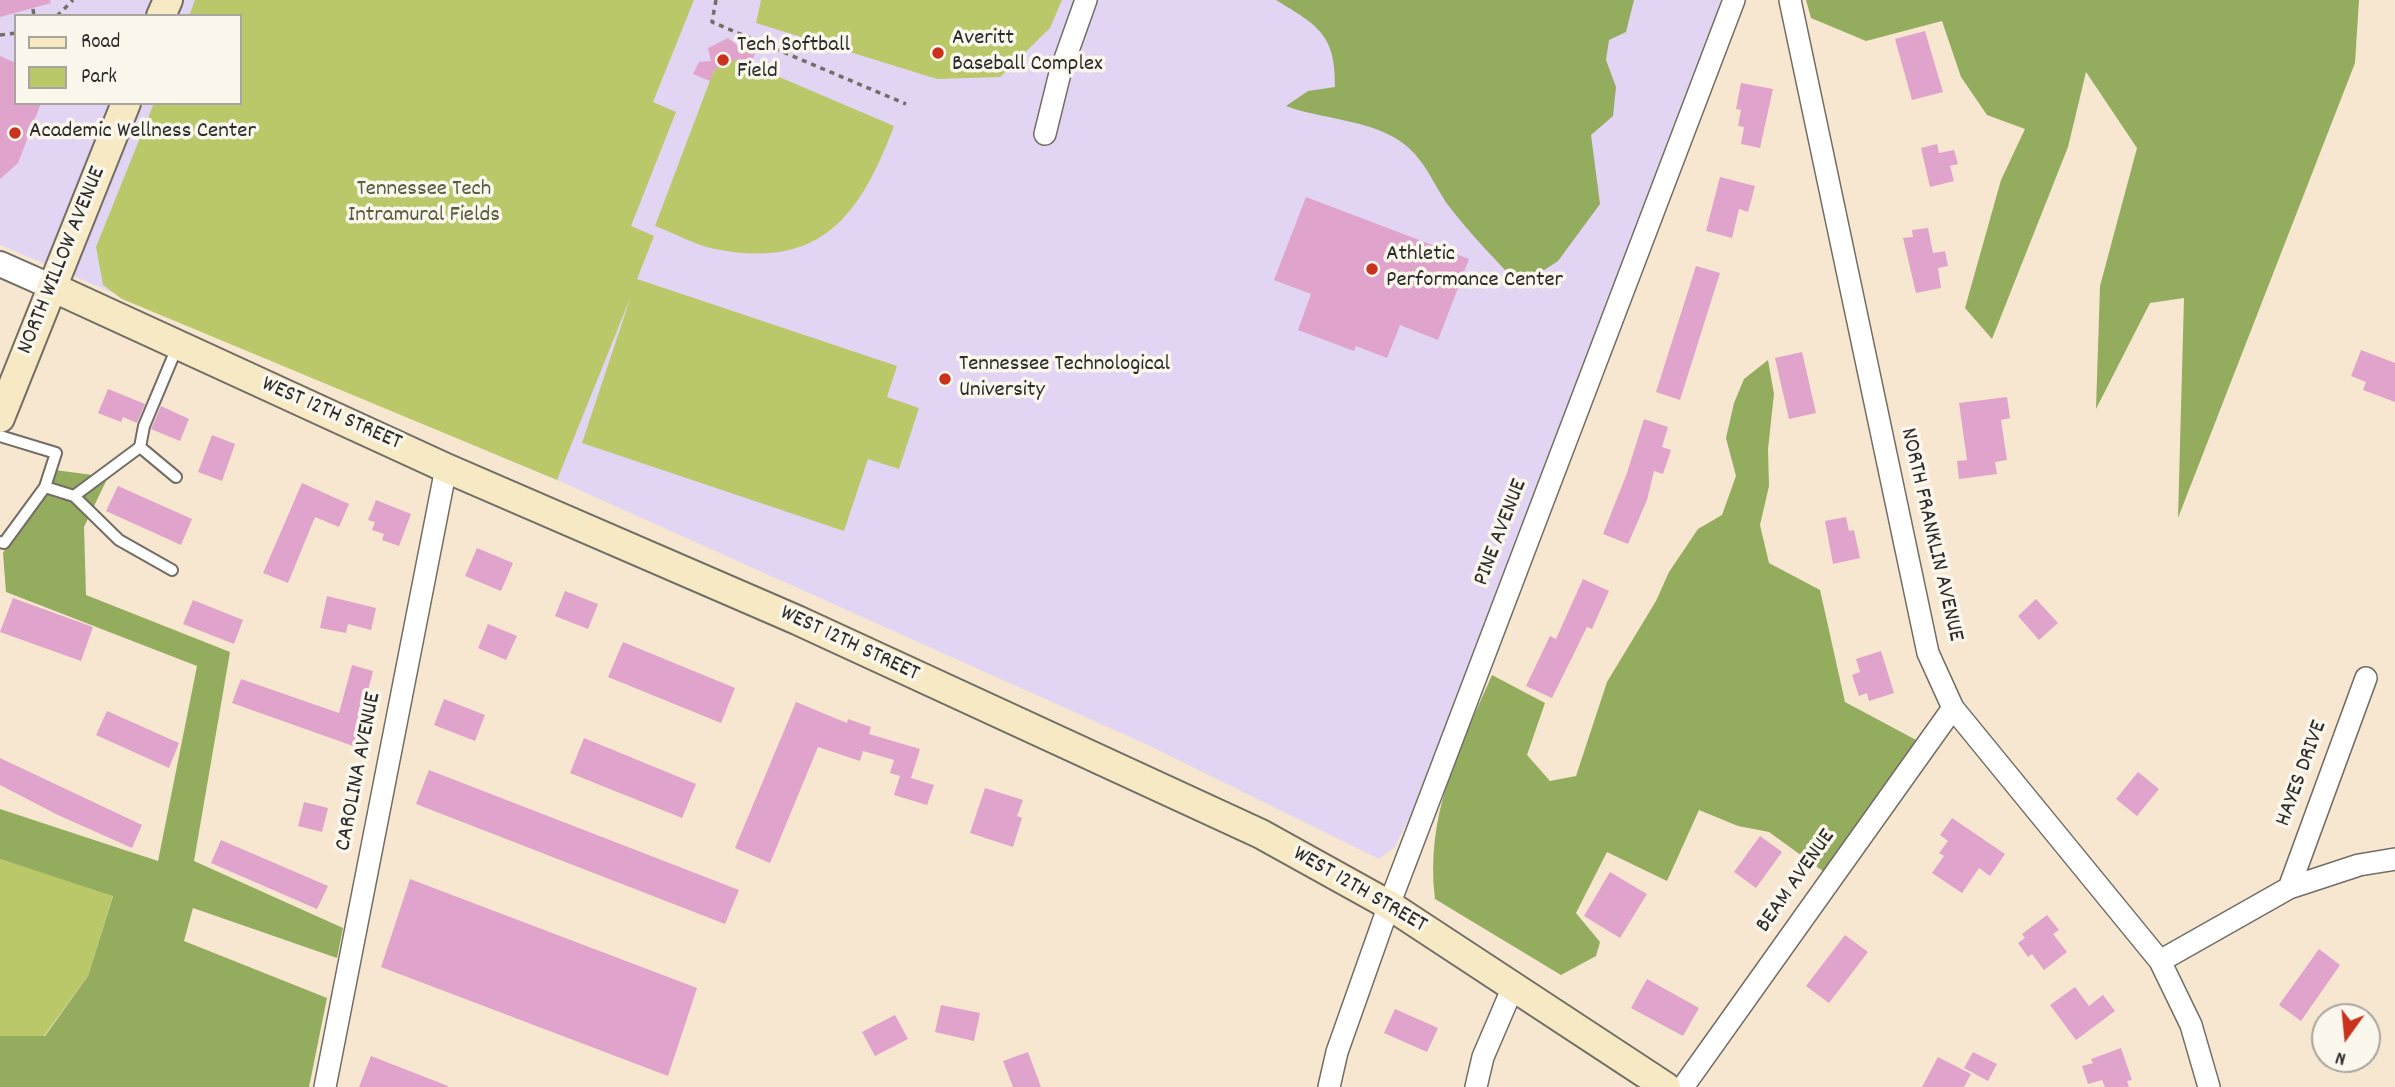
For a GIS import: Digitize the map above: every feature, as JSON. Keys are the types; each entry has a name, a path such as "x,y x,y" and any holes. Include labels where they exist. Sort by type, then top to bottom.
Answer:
{"main road":[{"name":"NORTH WILLOW AVENUE","path":"0,418 125,105"},
{"name":"WEST 12TH STREET","path":"52,287 446,468 797,620 1248,828 1389,905 1666,1087"}],"street":[{"path":"1045,134 1060,73 1086,0"},
{"name":"PINE AVENUE","path":"1329,1087 1337,1052 1389,905 1734,0"},
{"name":"NORTH FRANKLIN AVENUE","path":"1790,0 1928,653 1953,708 2160,961 2190,1025 2208,1087"},
{"name":"WEST 12TH STREET","path":"0,264 52,287"},
{"name":"CAROLINA AVENUE","path":"325,1087 446,468"},
{"name":"HAYES DRIVE","path":"2289,888 2366,678"},
{"name":"BEAM AVENUE","path":"1683,1087 1953,708"},
{"path":"2160,961 2289,888 2359,865 2395,859"},
{"path":"1476,1087 1483,1057 1513,987"}],"lane":[{"path":"74,496 140,447 144,426 177,345"},
{"path":"0,436 56,453 45,487 4,543 0,542"},
{"path":"140,447 176,477"},
{"path":"45,487 74,496 119,540 172,570"}],"path":[{"path":"59,14 73,0"},
{"path":"716,0 712,22 906,104"},
{"path":"33,9 34,14"}],"shaded area":[{"name":"Tennessee Technological University","path":"0,0 1721,0 1410,816 1395,847 1379,859 1150,746 557,480 0,245"}],"green space":[{"name":"Tennessee Tech Intramural Fields","path":"195,0 694,0 653,102 676,112 631,226 654,236 637,279 897,366 887,397 919,408 899,469 868,459 844,531 582,443 631,296 557,480 122,299 103,285 96,247 153,105 242,105 242,14 190,14"},
{"name":"Averitt Baseball Complex","path":"761,0 1062,0 1050,28 1000,77 937,79 756,23"},
{"path":"1276,0 1634,0 1626,32 1609,40 1606,60 1616,87 1613,116 1591,135 1600,204 1558,261 1520,286 1456,216 1423,165 1404,144 1377,129 1286,106 1308,91 1335,87 1334,69 1328,43 1321,33 1303,17"},
{"path":"1806,0 2359,0 2355,63 2178,518 2184,298 2150,303 2096,409 2100,286 2137,148 2086,72 2068,147 1992,339 1965,308 2001,180 2025,129 1987,115 1961,77 1942,21 1866,41 1811,18"},
{"name":"Tech Softball Field","path":"737,59 894,126 867,186 850,210 832,229 809,243 783,251 752,253 715,249 655,226 714,70"},
{"path":"1768,360 1774,394 1768,449 1769,486 1760,525 1769,563 1820,590 1845,702 1918,741 1827,874 1769,832 1738,826 1699,810 1667,881 1607,852 1576,913 1600,942 1596,956 1561,975 1435,899 1435,839 1447,783 1492,675 1545,703 1527,755 1550,781 1576,776 1607,682 1656,601 1669,572 1698,529 1722,515 1736,476 1726,438 1734,403 1744,379"},
{"path":"47,469 108,477 84,527 86,595 230,652 194,861 343,928 337,958 193,908 184,941 327,998 309,1087 0,1087 0,1036 45,1036 88,976 113,896 0,859 0,809 158,861 197,666 6,592 3,553"},
{"path":"0,859 113,895 88,976 44,1036 0,1036"}],"building":[{"path":"0,0 50,0 51,3 0,17"},
{"path":"1925,31 1943,92 1912,100 1895,39"},
{"name":"Tech Softball Field","path":"728,38 738,46 743,38 758,44 751,65 737,59 714,70 710,81 693,74 699,62 711,61 708,48"},
{"name":"Academic Wellness Center","path":"0,56 14,62 14,105 40,105 18,163 0,179"},
{"path":"1741,83 1773,89 1760,148 1741,144 1744,127 1738,126 1741,110 1736,109"},
{"path":"1937,144 1939,153 1954,150 1958,164 1950,166 1954,181 1930,187 1921,148"},
{"path":"1720,177 1755,186 1748,212 1739,209 1732,238 1706,231"},
{"name":"Athletic Performance Center","path":"1306,197 1469,259 1438,340 1400,325 1387,358 1356,346 1354,351 1298,330 1311,294 1274,280"},
{"path":"1928,228 1933,253 1945,251 1948,266 1938,268 1941,288 1916,293 1903,238 1913,237 1912,230"},
{"path":"1696,266 1720,273 1680,400 1656,392"},
{"path":"2361,350 2395,363 2395,402 2363,390 2366,382 2351,376"},
{"path":"1802,352 1816,413 1789,419 1775,358"},
{"path":"108,389 145,404 137,423 123,417 121,422 98,413"},
{"path":"2007,397 2010,418 2001,420 2007,460 1995,462 1997,474 1959,479 1957,461 1967,460 1959,403"},
{"path":"161,406 189,419 180,441 151,429"},
{"path":"1644,419 1668,427 1662,447 1671,450 1663,474 1654,471 1647,500 1628,544 1603,534 1627,473"},
{"path":"212,435 235,444 222,481 198,472"},
{"path":"302,483 349,504 339,527 315,517 288,583 263,573"},
{"path":"118,486 192,519 181,545 106,511"},
{"path":"376,500 411,514 399,546 382,540 384,534 372,530 375,522 368,520"},
{"path":"1846,517 1849,531 1854,530 1860,558 1833,564 1825,521"},
{"path":"477,548 513,563 501,591 465,576"},
{"path":"1583,579 1609,591 1592,629 1587,627 1552,698 1526,686 1550,636 1556,639"},
{"path":"565,591 598,604 588,629 555,616"},
{"path":"327,596 376,608 371,630 348,624 346,633 320,628"},
{"path":"13,598 93,627 81,661 0,632"},
{"path":"2036,599 2058,623 2039,640 2018,616"},
{"path":"193,600 243,620 234,644 183,624"},
{"path":"488,624 517,636 506,660 478,648"},
{"path":"623,642 735,688 721,723 608,677"},
{"path":"1881,651 1894,693 1869,701 1867,693 1859,696 1852,675 1860,672 1856,659"},
{"path":"352,665 373,671 360,721 365,722 356,747 232,703 241,679 339,713"},
{"path":"444,699 485,715 475,741 434,725"},
{"path":"796,702 847,723 848,719 871,727 869,734 920,749 911,778 934,785 927,805 894,795 900,776 890,773 894,760 863,751 860,761 818,747 770,863 735,848"},
{"path":"107,711 179,743 169,768 96,735"},
{"path":"584,738 696,784 682,818 570,773"},
{"path":"0,758 142,825 132,848 0,785"},
{"path":"429,770 739,890 725,924 416,804"},
{"path":"2138,772 2159,789 2137,816 2116,799"},
{"path":"985,788 1023,800 1017,816 1022,818 1013,847 970,833"},
{"path":"304,802 328,808 322,832 298,826"},
{"path":"1952,818 2005,854 1990,876 1979,868 1962,893 1932,873 1944,856 1939,853 1948,841 1940,835"},
{"path":"1760,836 1782,852 1756,888 1734,872"},
{"path":"221,840 328,886 317,909 211,863"},
{"path":"1610,872 1647,894 1620,938 1584,916"},
{"path":"410,879 697,988 668,1076 381,967"},
{"path":"2047,915 2059,930 2053,934 2067,952 2044,970 2032,954 2028,957 2018,943 2025,938 2022,934"},
{"path":"1845,935 1868,952 1829,1003 1806,986"},
{"path":"2319,949 2340,965 2301,1021 2279,1005"},
{"path":"1647,979 1699,1008 1683,1036 1631,1008"},
{"path":"2075,987 2089,1006 2103,995 2115,1011 2076,1040 2050,1005"},
{"path":"941,1005 980,1013 974,1041 935,1032"},
{"path":"1395,1009 1438,1028 1427,1052 1384,1033"},
{"path":"895,1015 908,1039 875,1056 862,1032"},
{"path":"2121,1048 2132,1080 2127,1081 2129,1087 2105,1087 2102,1080 2088,1084 2082,1066 2093,1063 2091,1059"},
{"path":"1028,1052 1041,1087 1013,1087 1003,1061"},
{"path":"1973,1052 1997,1064 1988,1081 1964,1068"},
{"path":"371,1056 448,1086 448,1087 359,1087"},
{"path":"1938,1057 1971,1074 1964,1087 1922,1087"}],"place":[{"name":"Averitt Baseball Complex","path":"938,53"},
{"name":"Tech Softball Field","path":"723,60"},
{"name":"Academic Wellness Center","path":"15,133"},
{"name":"Athletic Performance Center","path":"1372,269"},
{"name":"Tennessee Technological University","path":"945,379"}]}
